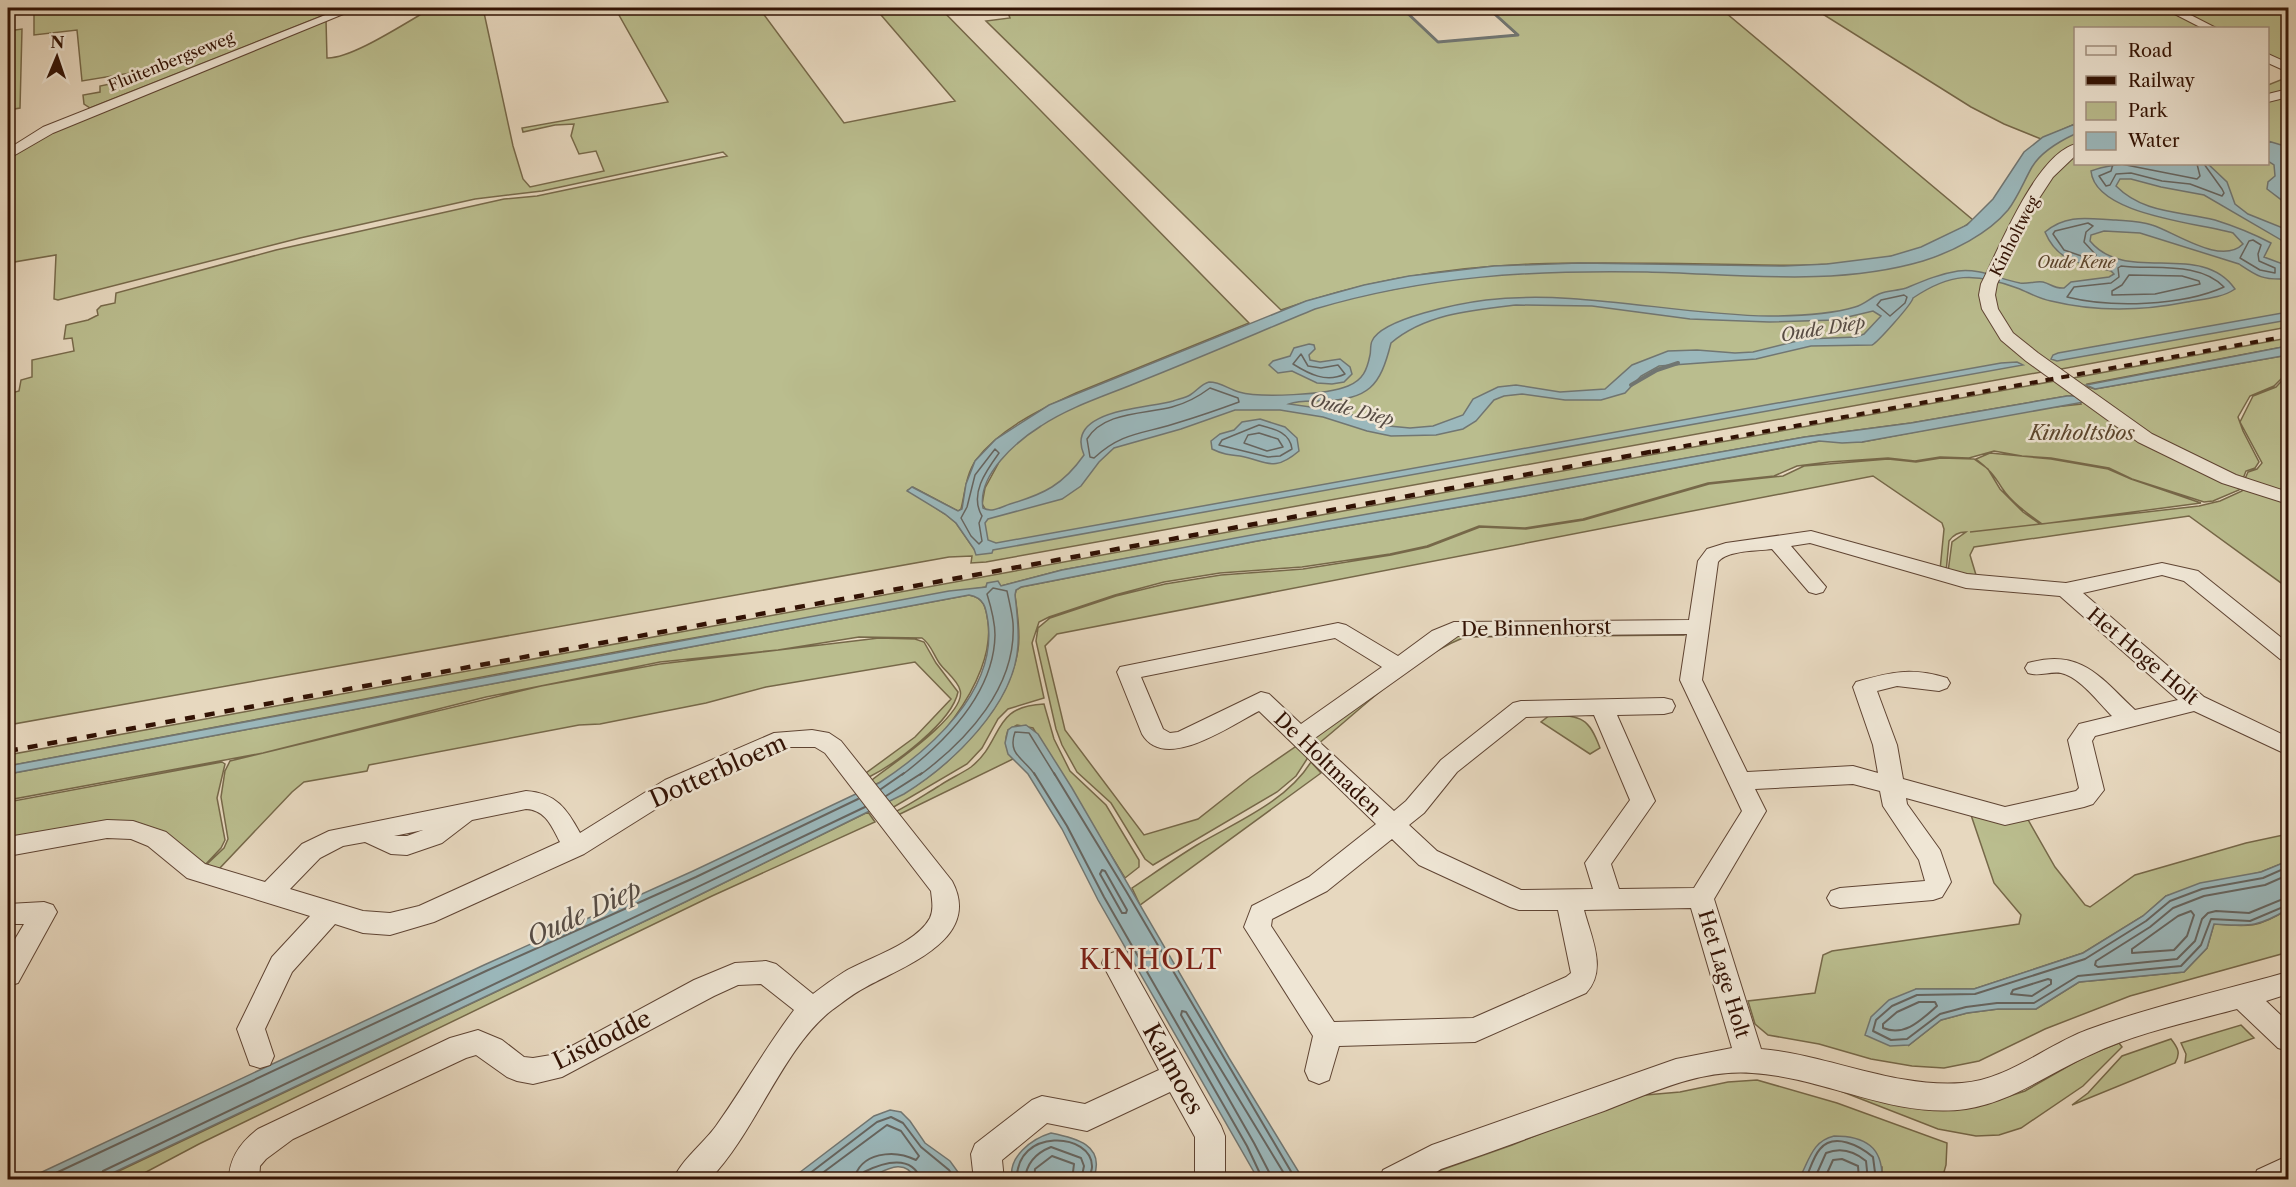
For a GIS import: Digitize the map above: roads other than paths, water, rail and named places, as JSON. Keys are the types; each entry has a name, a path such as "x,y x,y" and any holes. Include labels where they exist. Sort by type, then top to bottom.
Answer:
{"street":[{"name":"Fluitenbergseweg","path":"8,155 57,127 352,8"},
{"path":"2169,8 2208,27"},
{"path":"2269,58 2289,68"},
{"path":"2269,98 2289,93"},
{"name":"Kinholtweg","path":"2074,149 2048,171 1992,279 1987,295 1990,309 2004,332 2022,350 2136,432 2174,454 2229,479 2289,498"},
{"name":"Het Lage Holt","path":"1750,1060 1701,898 1754,811 1690,680 1710,556 1726,549 1810,537 1981,584 2066,590 2162,569 2191,576 2289,654"},
{"path":"1777,542 1816,587"},
{"name":"Het Hoge Holt","path":"2066,590 2196,703 2289,747"},
{"name":"De Binnenhorst","path":"1300,737 1446,632 1463,627 1699,627"},
{"name":"De Holtmaden","path":"1398,666 1338,630 1128,672 1154,734 1166,742 1182,740 1261,700 1428,858 1519,900 1701,898"},
{"path":"2036,668 2062,665 2081,673 2129,718"},
{"path":"1840,898 1934,890 1938,882 1931,856 1894,806 1886,745 1864,687 1897,678 1939,683"},
{"path":"1740,781 1853,775 2005,816 2084,798 2092,790 2080,740 2087,730 2196,703"},
{"path":"1319,1071 1327,1034 1260,934 1257,920 1261,913 1318,884 1424,799 1449,766 1521,709 1664,706"},
{"path":"1603,709 1643,801 1598,863 1609,899"},
{"name":"Dotterbloem","path":"8,847 106,829 133,830 157,840 196,871 374,924 407,920 424,915 575,847 674,786 782,739 805,737 827,742 943,888 947,904 944,920 930,939 854,978 806,1016 715,1152 688,1179"},
{"path":"269,894 311,851 338,838 370,832 381,841 400,846 423,840 448,829 467,812 526,800 541,800 551,806 575,847"},
{"path":"1327,1034 1475,1030 1580,982 1585,969 1569,900"},
{"path":"8,914 44,912 8,975"},
{"path":"260,1056 250,1029 282,965 330,912"},
{"name":"Kalmoes","path":"1115,963 1210,1136 1210,1179"},
{"name":"Lisdodde","path":"244,1179 248,1158 262,1143 283,1130 460,1047 478,1042 492,1049 517,1068 533,1071 562,1065 704,988 735,975 766,972 814,1010"},
{"path":"1394,1179 1432,1159 1686,1069 1718,1062 1750,1060 1802,1066 1899,1093 1964,1096 2015,1081 2076,1047 2097,1039 2174,1014 2289,983"},
{"path":"2243,997 2289,1039"},
{"path":"989,1179 986,1154 1042,1109 1087,1118 1176,1075"},
{"path":"2268,1179 2282,1173 2289,1173"}],"water":[{"path":"2074,124 2074,134 2040,156 2012,205 1990,227 1946,253 1890,269 1855,274 1786,277 1647,272 1520,274 1438,282 1397,289 1315,309 1090,401 1065,412 1031,432 1001,460 992,472 986,483 983,508 993,510 1052,487 1068,474 1084,455 1081,440 1086,428 1111,414 1184,398 1209,382 1239,392 1262,395 1325,392 1348,386 1357,381 1366,370 1371,343 1379,333 1406,319 1459,304 1521,297 1557,298 1733,315 1791,316 1845,310 1882,293 1966,270 2020,283 2043,282 2064,288 2071,282 2109,277 2114,274 2111,271 2080,263 2064,256 2050,242 2045,232 2062,222 2079,218 2148,224 2211,250 2234,250 2243,244 2233,233 2151,215 2110,198 2097,186 2091,171 2116,165 2209,165 2227,182 2235,204 2248,214 2288,230 2288,244 2204,195 2131,179 2120,179 2116,186 2138,202 2150,207 2215,220 2271,243 2264,257 2283,264 2288,272 2285,279 2260,276 2239,264 2140,233 2104,231 2091,235 2090,241 2105,254 2143,263 2203,267 2220,275 2235,289 2218,296 2170,305 2136,309 2102,309 2047,300 1988,279 1951,280 1913,298 1894,323 1872,345 1811,346 1756,359 1659,366 1641,376 1625,393 1601,400 1565,400 1522,394 1504,396 1494,400 1476,421 1463,429 1436,435 1391,436 1323,417 1280,410 1235,410 1181,429 1114,448 1099,462 1081,486 1062,499 988,519 985,523 988,540 996,543 2001,363 2017,362 2023,365 993,550 992,553 976,555 956,523 907,491 912,487 958,511 962,509 966,484 975,461 996,439 1049,405 1306,301 1364,285 1409,276 1494,266 1579,263 1784,266 1827,264 1891,256 1921,247 1967,225 1993,199 2024,152 2043,137","holes":["1516,305 1592,306 1690,319 1769,322 1835,320 1873,311 1881,316 1864,334 1856,337 1805,339 1753,352 1668,351 1632,365 1605,389 1560,392 1516,385 1498,387 1473,399 1463,415 1433,426 1410,428 1389,426 1339,411 1289,404 1301,401 1338,400 1362,393 1377,380 1391,343 1404,333 1450,315"]},
{"path":"2269,141 2288,147 2288,166 2284,166 2283,170 2288,172 2288,205 2267,189 2268,182 2275,176 2274,165 2269,162"},
{"path":"2288,312 2288,320 2057,361 2051,359 2058,353"},
{"path":"1314,345 1315,349 1309,355 1310,360 1320,362 1340,359 1350,367 1352,374 1344,382 1317,383 1292,371 1278,373 1269,365 1273,361 1290,356 1294,348"},
{"path":"2288,346 2288,355 2095,389 2086,385"},
{"path":"2078,396 2084,402 1862,442 1819,441 1524,496 1257,541 1021,587 1016,590 1015,595 1018,645 1014,667 1006,690 978,731 960,750 904,794 685,902 100,1179 27,1179 879,783 939,735 971,694 982,671 988,647 988,622 982,601 969,595 8,774 8,766 949,591 986,587 987,583 998,581 1001,586 1062,570 1328,521 1805,437 1911,423"},
{"path":"1260,419 1285,427 1297,438 1299,451 1283,462 1270,464 1212,449 1211,441 1220,434 1234,430 1242,422"},
{"path":"1026,725 1038,734 1072,788 1229,1058 1303,1179 1258,1179 1098,900 1062,829 1028,774 1008,754 1005,743 1008,730 1012,727"},
{"path":"2288,861 2288,909 2260,923 2214,924 2207,948 2184,972 2079,982 2036,1009 1998,1009 1967,1013 1941,1020 1909,1045 1890,1046 1865,1035 1871,1017 1889,1000 1916,989 1974,989 2083,953 2143,916 2166,896 2200,883 2261,872"},
{"path":"890,1110 901,1112 925,1143 950,1161 963,1179 916,1179 910,1171 897,1167 855,1181 791,1179 874,1116"},
{"path":"1051,1133 1070,1137 1092,1150 1096,1166 1094,1177 1091,1180 1012,1179 1014,1163 1022,1150"},
{"path":"1834,1136 1855,1138 1870,1146 1879,1159 1882,1179 1799,1179 1816,1147"}],"waterway":[{"path":"1402,8 1438,42 1518,35 1488,8"},
{"name":"Oude Diep","path":"1631,385 1657,370 1678,363"}],"railway":[{"path":"1652,452 2288,336"},
{"path":"8,751 1661,450"}],"district":[{"name":"KINHOLT","path":"1151,960"}],"park label":[{"name":"Oude Kene","path":"2076,262"},
{"name":"Kinholtsbos","path":"2082,433"}]}
